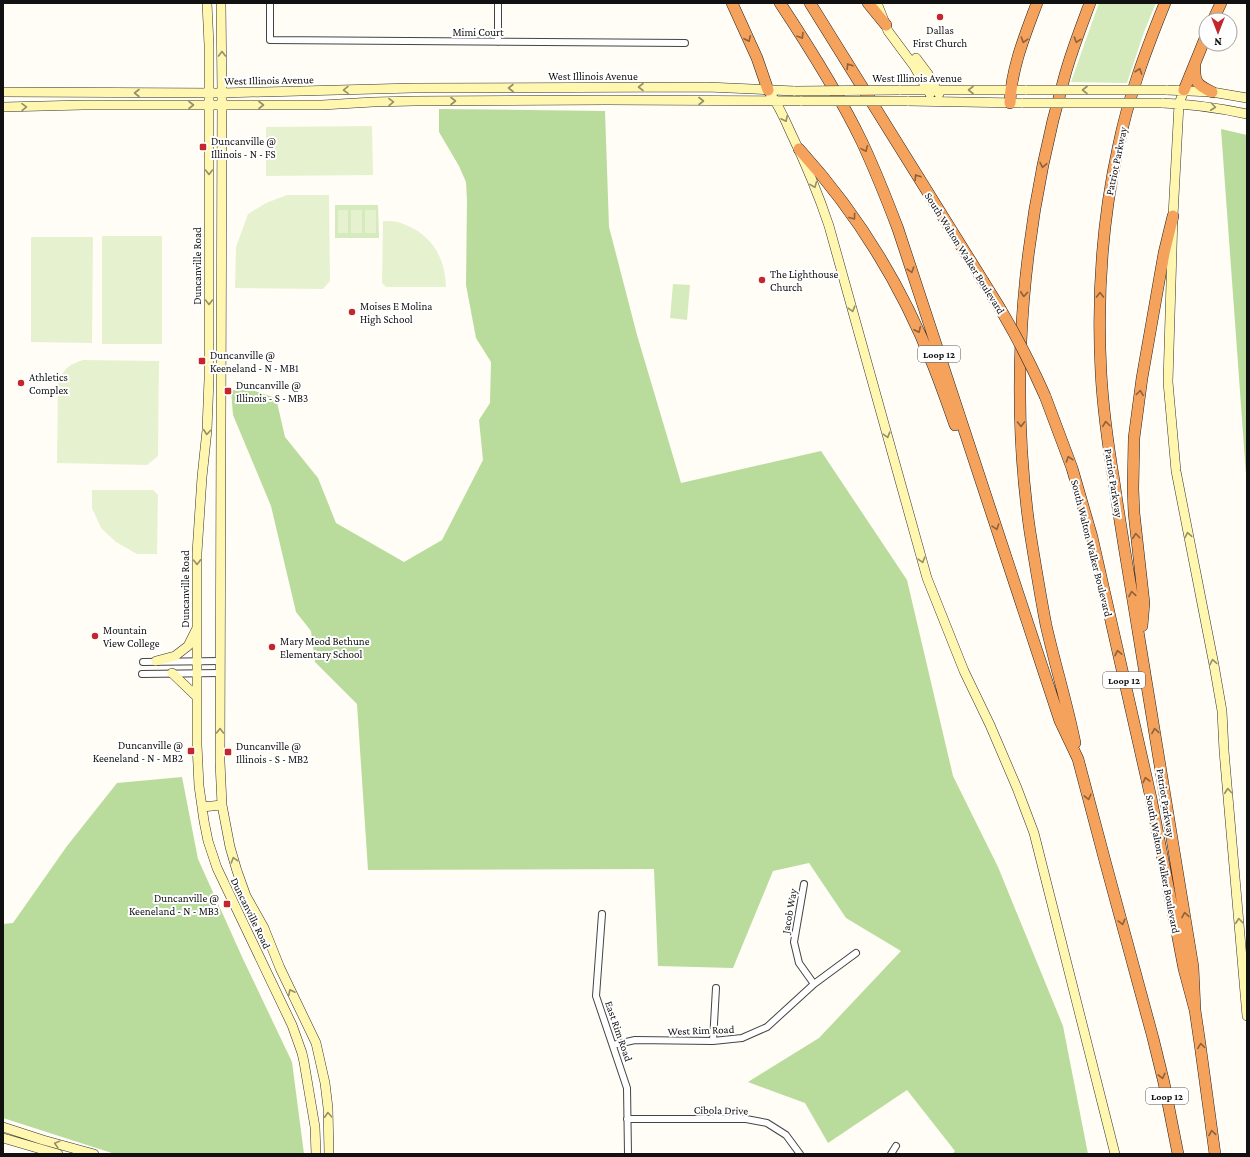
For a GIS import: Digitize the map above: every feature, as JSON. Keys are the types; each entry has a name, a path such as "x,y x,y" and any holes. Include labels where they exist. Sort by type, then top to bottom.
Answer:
{"highway":[{"path":"732,3 757,58 768,90"},
{"name":"Loop 12","path":"780,3 835,93 862,142 875,170 898,229 1060,721 1078,759 1104,861 1155,1045 1178,1154"},
{"name":"South Walton Walker Boulevard","path":"810,3 1014,330 1045,396 1072,468 1092,537 1151,798 1184,969 1195,1010 1215,1154"},
{"path":"868,3 886,25"},
{"path":"1010,103 1010,89 1036,3"},
{"path":"1078,759 1070,718 1046,623 1030,530 1021,440 1020,392 1022,324 1026,279 1031,234 1039,187 1048,140 1065,74 1090,3"},
{"name":"Patriot Parkway","path":"1165,3 1136,79 1118,146 1109,192 1100,283 1099,330 1105,422 1193,967 1195,1010"},
{"path":"1184,90 1199,52"},
{"path":"1195,60 1196,82 1200,86 1212,92"},
{"path":"799,149 822,174 865,233 899,291 933,365 967,461 987,500"},
{"path":"1141,647 1144,603 1134,513 1134,438 1143,370 1164,253 1173,216"}],"main road":[{"name":"Duncanville Road","path":"207,3 210,93 209,379 207,430 198,533 196,745 202,807 208,841 217,868 292,1026 302,1053 314,1127 316,1154"},
{"name":"Duncanville Road","path":"221,3 220,762 222,805 230,847 246,896 264,928 280,968 316,1043 325,1083 328,1108 330,1154"},
{"path":"877,3 888,31 933,90"},
{"path":"886,25 893,28 928,74 938,101"},
{"path":"900,90 909,88 914,83 916,74 914,66"},
{"path":"679,100 680,87"},
{"name":"West Illinois Avenue","path":"3,92 222,93 413,88 715,87 795,91 1010,89 1184,90 1212,92 1247,98"},
{"path":"413,88 414,101"},
{"path":"606,100 607,88"},
{"path":"768,90 776,101 799,149 819,196 829,226 927,578 964,671 990,725 1017,788 1034,833 1115,1154"},
{"path":"1184,90 1179,104 1173,216 1168,382 1176,471 1222,711 1224,751 1247,1016"},
{"path":"83,92 83,105"},
{"path":"3,107 83,105 322,105 414,101 938,101 1010,103 1162,103 1226,109 1247,114"},
{"path":"156,661 175,656 188,646 197,627"},
{"path":"172,673 197,697"},
{"path":"202,807 222,805"},
{"path":"249,935 264,928"},
{"path":"304,1062 319,1057"},
{"path":"3,1127 94,1154"},
{"path":"3,1138 58,1154"}],"street":[{"name":"Mimi Court","path":"270,3 270,40 685,43"},
{"path":"498,3 498,42"},
{"path":"143,662 221,661"},
{"path":"142,674 221,672"},
{"name":"Jacob Way","path":"804,884 794,942 798,963 814,984"},
{"name":"East Rim Road","path":"602,914 596,996 628,1088 628,1154"},
{"name":"West Rim Road","path":"613,1045 635,1040 713,1041 742,1038 767,1028 814,984 856,953"},
{"path":"713,1041 716,988"},
{"name":"Cibola Drive","path":"628,1119 746,1119 767,1123 786,1135 800,1154"},
{"path":"891,1154 896,1146"}],"green space":[{"path":"1099,3 1156,3 1144,32 1127,83 1071,82"},
{"path":"439,109 605,111 609,227 637,335 681,483 821,451 907,580 953,776 998,867 1063,1026 1088,1154 952,1154 955,1151 907,1090 828,1143 805,1103 748,1082 819,1038 901,951 846,918 809,863 773,871 733,968 658,966 654,869 368,870 357,704 315,662 311,631 296,612 271,506 233,415 231,390 252,390 276,398 285,437 318,478 336,523 404,562 442,540 483,460 479,420 490,403 491,362 476,338 466,285 466,182 459,166 439,132"},
{"path":"372,126 373,175 266,176 266,127"},
{"path":"1221,129 1247,135 1247,488"},
{"path":"287,195 329,195 330,281 323,289 235,288 236,247 248,214 266,203"},
{"path":"335,205 378,205 379,238 335,238"},
{"path":"338,210 348,210 348,233 338,233"},
{"path":"351,210 362,210 362,233 351,233"},
{"path":"365,210 376,210 376,233 365,233"},
{"path":"383,221 396,222 409,226 419,232 434,246 443,265 446,287 386,287 382,283"},
{"path":"102,236 162,236 162,344 102,344"},
{"path":"31,237 93,237 92,343 31,342"},
{"path":"673,284 690,285 687,320 670,318"},
{"path":"83,360 159,361 158,456 147,465 57,463 58,382 68,368"},
{"path":"92,490 153,490 158,495 157,554 137,554 116,542 101,528 92,508"},
{"path":"182,777 198,859 292,1062 304,1154 115,1154 3,1118 3,924 13,923 67,846 117,783"}],"place":[{"name":"Dallas First Church","path":"940,17"},
{"name":"Duncanville @ Illinois - N - FS","path":"203,147"},
{"name":"The Lighthouse Church","path":"762,280"},
{"name":"Moises E Molina High School","path":"352,312"},
{"name":"Duncanville @ Keeneland - N - MB1","path":"202,361"},
{"name":"Athletics Complex","path":"21,383"},
{"name":"Duncanville @ Illinois - S - MB3","path":"228,391"},
{"name":"Mountain View College","path":"95,636"},
{"name":"Mary Meod Bethune Elementary School","path":"272,647"},
{"name":"Duncanville @ Keeneland - N - MB2","path":"191,751"},
{"name":"Duncanville @ Illinois - S - MB2","path":"228,752"},
{"name":"Duncanville @ Keeneland - N - MB3","path":"227,904"}]}
